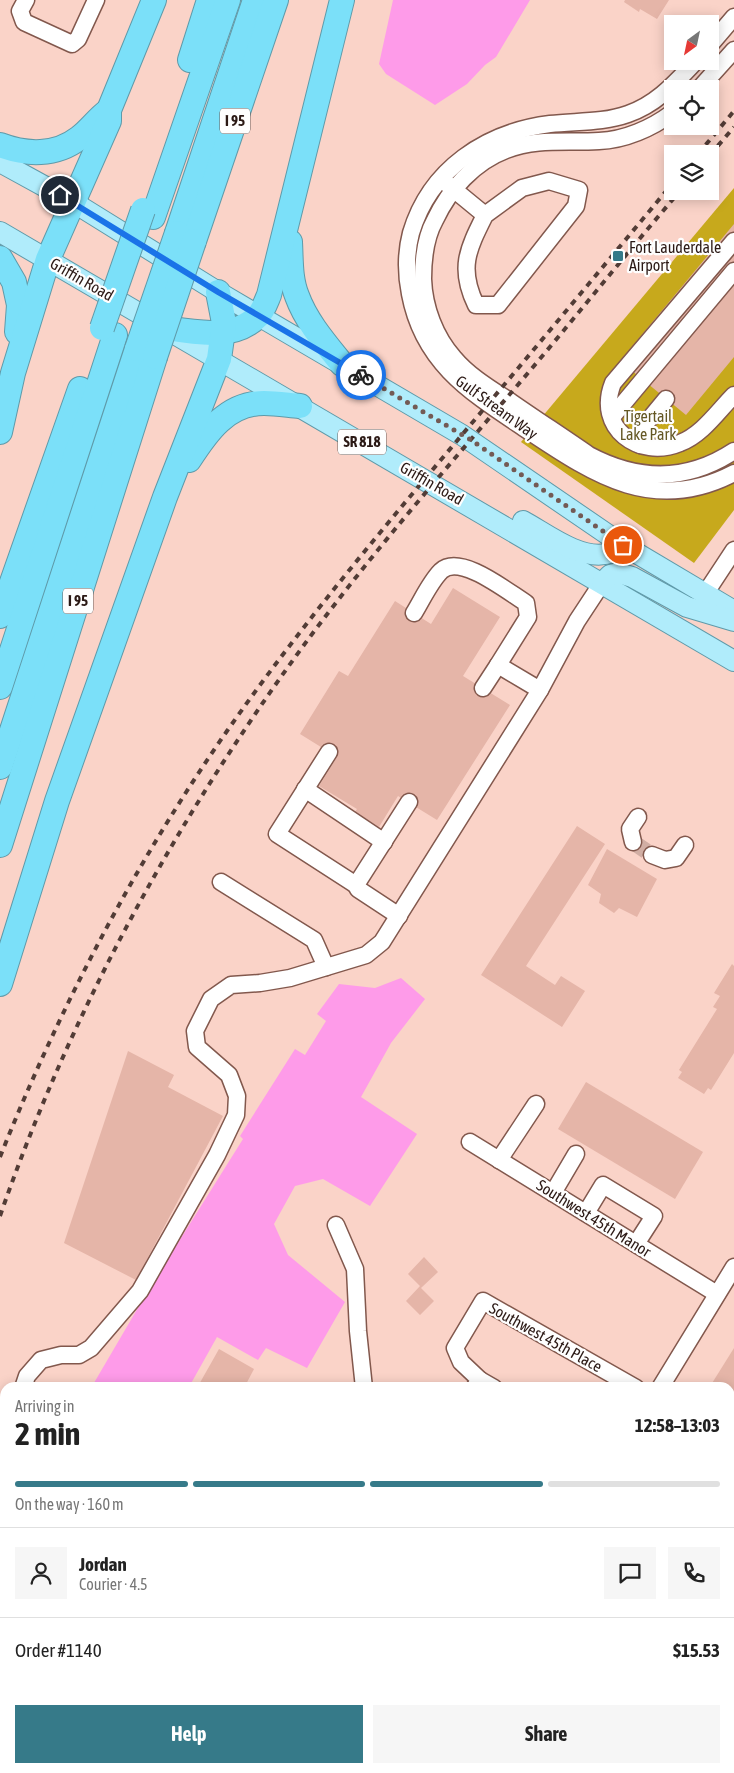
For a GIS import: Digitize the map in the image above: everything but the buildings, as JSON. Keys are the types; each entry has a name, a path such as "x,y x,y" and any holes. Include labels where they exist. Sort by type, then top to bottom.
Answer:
{"highway":[{"path":"0,432 20,351 48,259 109,121 109,110 154,0"},
{"path":"148,214 209,0"},
{"path":"0,687 108,332 148,214 228,0"},
{"path":"185,237 255,0"},
{"name":"I 95","path":"0,845 146,353 185,237 276,0"},
{"path":"167,328 202,334 224,333 246,325 260,315 269,295 342,0"},
{"path":"0,145 15,151 34,153 63,147 79,138 98,118 109,110"},
{"path":"288,220 291,274 296,295 318,334 342,364"},
{"path":"0,258 14,282 19,305 16,330 20,351"},
{"path":"0,984 57,800 165,497 219,359 224,333 224,313 218,292"},
{"path":"0,616 108,332"},
{"path":"0,767 146,353"},
{"path":"165,497 204,436 220,419 240,407 263,403 300,406"}],"main road":[{"path":"0,162 73,202 218,292 471,440 623,545 734,611"},
{"name":"Griffin Road","path":"0,232 734,661"},
{"path":"490,517 518,518 568,546 593,555 608,554 623,545"},
{"path":"602,583 610,575 619,573 632,576 687,607 734,621"}],"street":[{"path":"26,0 20,11 24,22 72,44 78,39 90,2"},
{"path":"719,35 734,18"},
{"path":"707,80 734,50"},
{"name":"Gulf Stream Way","path":"688,70 671,88 652,103 628,114 608,120 550,124 516,130 488,141 461,158 440,178 427,198 411,233 408,249 408,286 416,322 430,349 453,376 497,410 582,466 615,482 645,489 675,491 707,484 734,473"},
{"name":"Gulf Stream Way","path":"664,118 645,130 602,141 549,140 525,144 504,150 476,167 453,189 440,208 427,238 424,254 423,292 428,310 444,345 468,372 589,455 625,470 645,474 682,473 702,468 734,451"},
{"path":"440,178 485,215"},
{"path":"549,181 579,190 576,206 498,305 476,305 467,285 468,248 485,215 522,188 549,181"},
{"path":"734,241 613,383 609,394 608,406 620,433 634,444 652,448 670,447 682,443 695,434 734,395"},
{"path":"612,417 734,271"},
{"path":"640,445 642,428 666,399"},
{"path":"705,594 733,554"},
{"path":"414,613 442,570 454,565 466,567 526,603 528,617 483,688"},
{"path":"25,1382 27,1376 41,1360 61,1355 79,1355 91,1348 140,1292 217,1155 236,1115 237,1096 229,1075 197,1047 195,1031 211,999 231,985 260,984 290,978 366,955 382,942 540,690 577,621 602,583"},
{"path":"498,665 540,690"},
{"path":"329,752 277,834 356,885 358,889 399,916"},
{"path":"305,790 384,842"},
{"path":"356,885 409,802"},
{"path":"633,842 630,830 638,817"},
{"path":"652,855 665,860 676,858 685,846"},
{"path":"221,882 314,940 326,967"},
{"path":"499,1160 536,1104"},
{"name":"Southwest 45th Manor","path":"470,1142 717,1294"},
{"path":"553,1193 576,1154"},
{"path":"586,1213 603,1185 654,1216 636,1244"},
{"path":"336,1225 354,1269 363,1382"},
{"path":"664,1382 734,1267"},
{"name":"Southwest 45th Place","path":"480,1382 461,1362 455,1348 483,1301 625,1382"}],"green space":[{"name":"Tigertail Lake Park","path":"734,188 734,510 694,563 521,442"}],"shaded area":[{"path":"393,0 530,0 496,57 485,65 467,84 435,105 386,74 379,64"},
{"path":"401,978 425,999 391,1043 361,1097 417,1134 370,1206 323,1179 295,1186 274,1224 288,1255 345,1302 307,1368 266,1348 258,1360 217,1337 192,1382 95,1382 149,1289 243,1139 240,1136 295,1049 305,1055 326,1021 317,1014 339,984 375,988"}],"tunnel":[{"path":"633,842 652,855"}],"railway":[{"path":"706,145 734,111"},
{"path":"719,145 734,127"},
{"path":"0,1157 47,1047 101,938 161,832 227,731 283,655 400,508 664,194"},
{"path":"0,1216 27,1143 57,1071 124,931 162,863 244,731 288,667 370,559 537,363 672,200"}],"way so far":[{"path":"361,375 471,440 623,545"}],"place":[{"name":"Fort Lauderdale Airport","path":"618,256"}],"route":[{"path":"60,195 218,292 361,375"}]}
